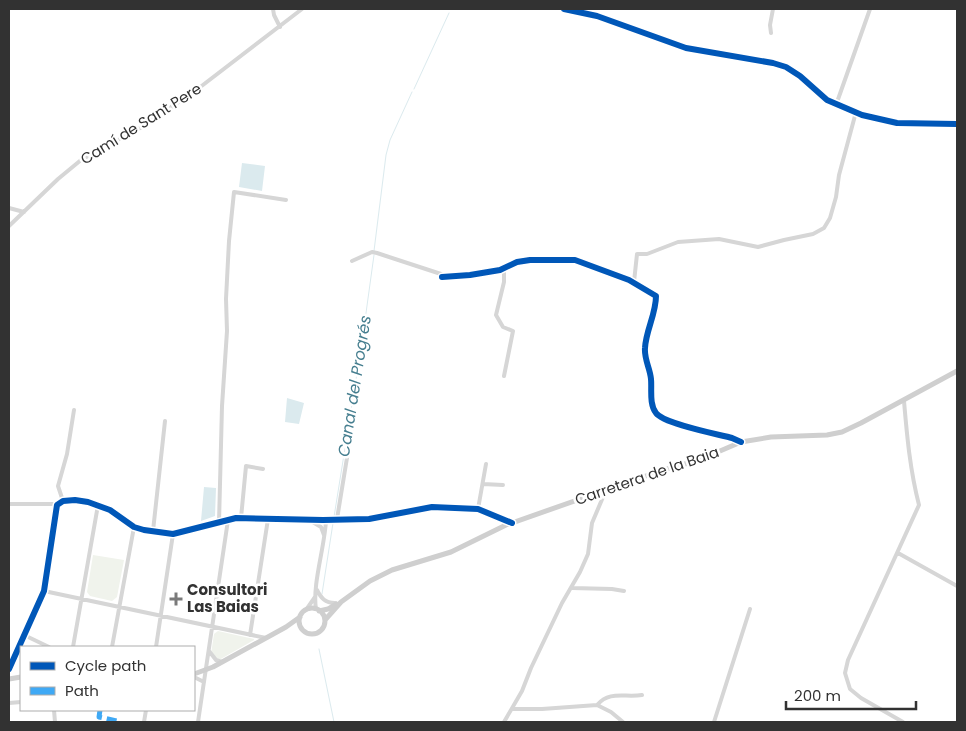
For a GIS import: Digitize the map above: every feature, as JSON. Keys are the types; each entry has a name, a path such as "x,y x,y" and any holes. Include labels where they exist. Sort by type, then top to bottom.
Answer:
{"main road":[{"name":"Carretera de la Baia","path":"318,610 331,608 370,581 392,570 451,552 512,523 660,471 699,460 741,442 771,437 827,435 842,432 904,401 957,371"},
{"name":"Carretera de la Baia","path":"325,620 339,603"},
{"path":"195,676 286,628 310,608 322,613 325,620 322,629 313,634 308,633 302,628 300,617"},
{"path":"286,628 302,628"}],"street":[{"path":"273,9 280,26"},
{"name":"Camí de Sant Pere","path":"9,226 58,179 82,160 140,128 199,88 302,9"},
{"path":"564,9 597,16 686,48 719,52 779,65 800,76 827,100 856,112 896,123 957,124"},
{"path":"772,33 770,25 773,9"},
{"path":"836,105 870,9"},
{"path":"634,282 637,254 647,254 678,242 719,239 758,247 813,234 824,228 832,211 839,175 856,112"},
{"path":"219,523 222,406 227,330 226,300 234,192 286,200"},
{"path":"9,208 24,212"},
{"path":"352,261 372,252 441,275 470,275 530,260 575,260 634,282 656,296 656,306 645,347 645,358 650,376 652,404 656,414 669,421 741,442"},
{"path":"504,268 504,282 496,316 502,327 513,331 504,376"},
{"path":"903,722 861,698 850,689 844,673 848,660 919,505 912,480 904,401"},
{"path":"63,501 58,486 67,454 74,410"},
{"path":"337,519 354,415"},
{"path":"152,531 166,421"},
{"path":"478,509 486,464"},
{"path":"241,518 246,466 263,469"},
{"path":"483,484 503,485"},
{"path":"504,722 588,554 592,523 606,490"},
{"path":"9,504 58,504 63,501 75,500 98,505 110,510 134,527 173,534 241,518 369,519 432,507 478,509 512,523"},
{"path":"9,669 44,591 58,504"},
{"path":"73,646 98,505"},
{"path":"250,635 268,519"},
{"path":"198,722 228,520"},
{"path":"309,520 321,527 325,537"},
{"path":"318,610 315,597 325,537 325,520"},
{"path":"112,646 134,527"},
{"path":"156,646 173,534"},
{"path":"898,553 957,586"},
{"path":"572,588 624,591"},
{"path":"316,589 320,597 326,602 339,603"},
{"path":"44,591 266,638"},
{"path":"306,610 315,597"},
{"path":"714,722 750,609"},
{"path":"24,635 47,646"},
{"path":"209,651 216,660 222,662"},
{"path":"195,677 204,682"},
{"path":"597,705 602,700 620,694 642,695"},
{"path":"512,709 597,705 623,722"}],"shaded area":[{"path":"242,163 265,166 262,191 239,187"},
{"path":"287,398 304,403 299,424 285,422"},
{"path":"204,487 216,488 215,516 201,521"},
{"path":"93,555 124,560 117,597 112,601 90,596 87,592"},
{"path":"218,631 254,640 219,660 211,654 214,634"}],"waterway":[{"name":"Canal del Progrés","path":"414,89 449,13"},
{"name":"Canal del Progrés","path":"374,251 386,155 390,140 412,92"},
{"name":"Canal del Progrés","path":"334,517 374,255"},
{"path":"322,594 333,523"},
{"path":"319,649 334,722"}],"marked path":[{"path":"100,711 99,717 121,722"}],"cycle path":[{"path":"564,9 597,16 686,48 773,63 786,67 800,76 827,100 862,115 897,123 957,124"},
{"path":"442,277 500,270 517,262 530,260 575,260 629,280 656,296 645,352 651,379 652,401 656,413 680,425 741,442"},
{"path":"9,669 44,591 57,505 63,501 88,502 110,510 134,527 173,534 236,518 369,519 432,507 478,509 512,523"}],"place":[{"name":"Consultori Las Baias","path":"176,599"}]}
